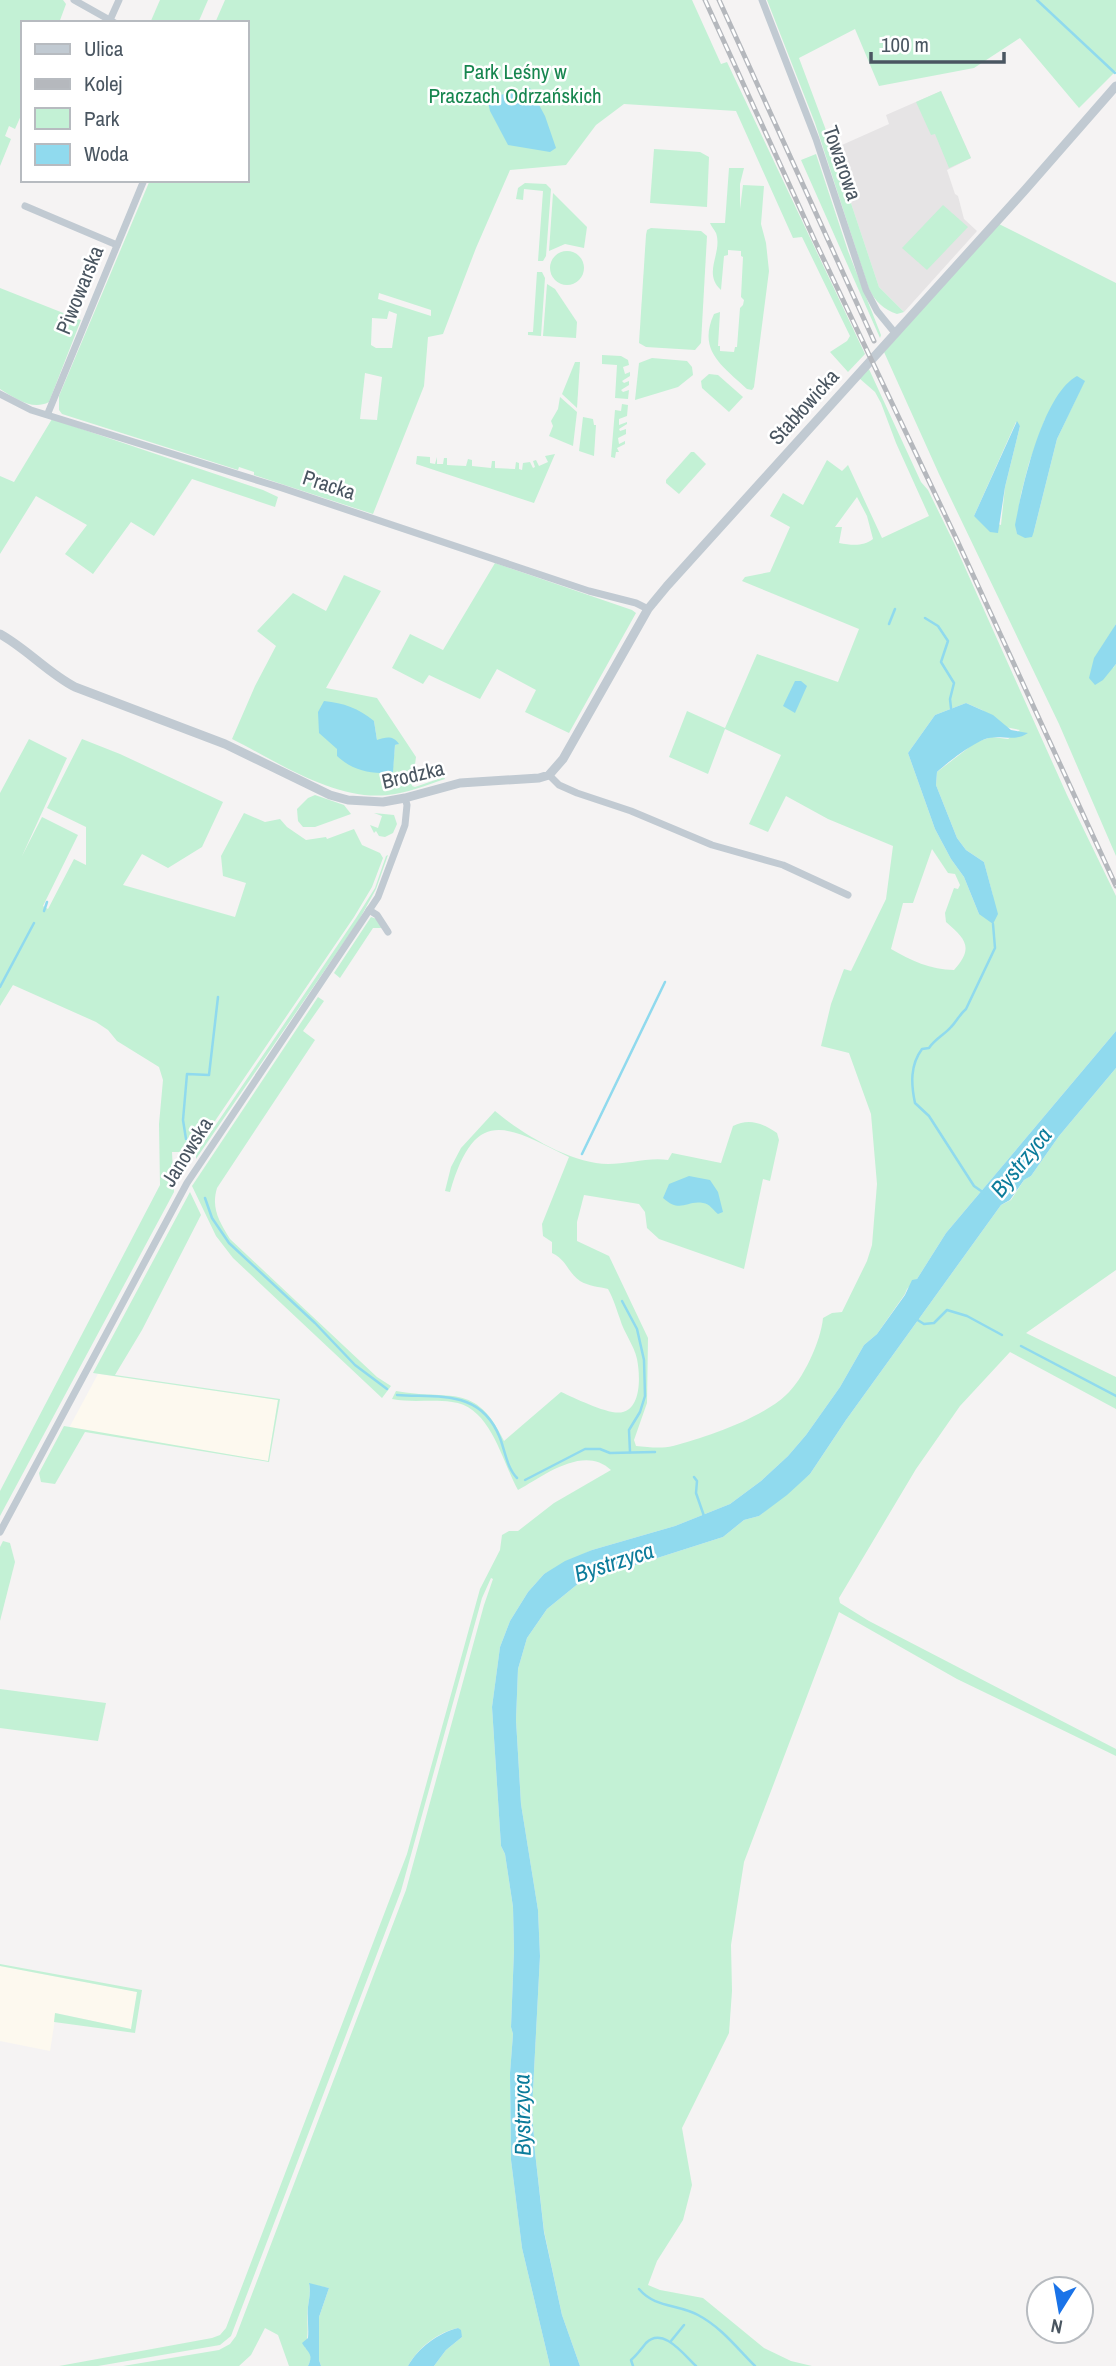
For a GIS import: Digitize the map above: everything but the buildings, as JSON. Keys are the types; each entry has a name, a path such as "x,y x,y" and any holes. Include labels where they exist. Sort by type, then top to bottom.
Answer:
{"street":[{"path":"74,0 112,21 119,0"},
{"name":"Towarowa","path":"762,0 816,139 866,290 877,311 895,333"},
{"name":"Stabłowicka","path":"549,775 563,759 648,609 1116,86"},
{"name":"Piwowarska","path":"48,413 143,182"},
{"path":"25,206 117,245"},
{"name":"Pracka","path":"0,394 32,410 648,609"},
{"name":"Brodzka","path":"0,634 57,677 75,687 225,744 330,795 365,802 383,802 460,783 549,775"},
{"path":"549,775 559,785 577,793 641,815 712,845 783,865 848,895"},
{"name":"Janowska","path":"0,1532 187,1183 369,910 388,873 405,825 405,798"},
{"path":"369,910 377,915 387,932"}],"shaded area":[{"path":"941,91 971,158 947,170 964,219 977,231 904,312 879,287 833,149 889,124 886,115"},
{"path":"98,1374 278,1400 268,1461 69,1428"},
{"path":"0,1966 137,1992 131,2029 56,2013 50,2051 0,2041"}],"green space":[{"path":"0,0 63,0 66,4 60,21 21,21 21,116 15,129 9,126 5,136 11,139 0,166"},
{"path":"160,0 208,0 199,21 151,21"},
{"name":"Park Leśny w Praczach Odrzańskich","path":"225,0 692,0 721,64 727,62 865,354 848,372 830,352 850,336 802,237 793,238 736,111 624,104 596,125 566,165 510,170 443,334 428,337 424,386 373,514 254,475 254,472 239,467 238,470 62,414 59,410 59,396 149,182 248,182 248,21 216,21","holes":["379,293 431,310 431,316 378,299","389,311 397,314 392,348 376,348 371,345 372,318 387,319","365,373 382,377 377,420 360,419"]},
{"path":"767,0 1116,0 1116,71 1079,108 1020,38 974,68 879,86 855,29 799,58 879,287 904,312 897,314 880,304 869,289 815,123"},
{"path":"941,91 971,158 949,168 935,134 931,135 916,102"},
{"path":"654,149 700,152 709,157 707,207 650,203"},
{"path":"816,154 848,251 881,335 880,338 801,160"},
{"path":"729,168 744,168 740,184 740,209 743,185 764,186 761,224 769,271 752,390 747,389 715,357 709,338 714,314 720,312 718,346 720,351 734,352 737,347 740,308 744,300 741,297 741,251 728,250 728,255 724,256 721,290 713,277 717,240 710,223 725,223"},
{"path":"525,183 546,184 551,189 546,256 543,261 538,261 543,191 524,189 523,200 516,199 518,188"},
{"path":"553,193 587,227 584,248 565,244 549,251"},
{"path":"943,205 968,227 927,270 902,248"},
{"path":"999,224 1116,283 1116,624 1111,634 1113,668 1116,664 1116,856 1059,724 939,474 884,352","holes":["1084,382 1057,439 1034,531 1017,534 1021,494 1045,419","1016,422 1020,426 1005,487 1001,525 974,516"]},
{"path":"651,228 701,231 707,236 701,343 695,350 646,347 639,343 646,235"},
{"path":"567,251 579,256 584,268 579,280 567,285 555,280 550,268 555,256"},
{"path":"537,272 542,272 545,278 541,336 528,335 528,332 533,332"},
{"path":"547,284 555,289 577,322 576,338 543,336"},
{"path":"0,288 81,320 49,402 30,404 0,389"},
{"path":"602,355 621,356 628,360 629,365 623,367 625,374 630,372 630,376 622,381 629,381 629,385 621,390 629,390 628,399 615,398 617,365 602,364"},
{"path":"652,358 687,361 692,367 693,375 678,387 635,400 639,363"},
{"path":"575,362 580,362 577,408 562,394"},
{"path":"868,367 921,482 928,490 954,543 1067,795 1116,896 1116,1031 946,1233 917,1279 907,1289 877,1334 864,1345 840,1387 788,1456 730,1504 675,1526 592,1550 544,1574 528,1592 510,1621 500,1647 492,1707 501,1846 505,1854 513,1907 511,2160 522,2248 550,2366 434,2366 446,2350 462,2337 458,2328 429,2342 408,2366 321,2366 319,2317 329,2288 309,2284 305,2348 310,2349 311,2359 308,2366 289,2366 278,2335 265,2328 251,2355 239,2366 123,2366 219,2350 230,2344 236,2336 406,1890 493,1579 491,1578 482,1598 401,1891 231,2336 220,2345 98,2366 59,2366 212,2338 220,2335 226,2328 407,1854 480,1589 500,1550 502,1535 509,1531 518,1531 554,1503 611,1470 589,1460 576,1461 551,1471 518,1490 494,1437 477,1414 452,1402 392,1399 396,1391 446,1395 471,1401 483,1409 504,1441 561,1392 592,1406 617,1413 629,1409 637,1397 637,1359 608,1289 576,1278 561,1259 552,1253 552,1242 543,1236 542,1224 569,1157 527,1137 510,1131 495,1130 482,1135 470,1146 450,1192 445,1191 451,1167 461,1148 495,1111 548,1146 594,1163 668,1160 672,1153 721,1163 733,1126 745,1122 755,1123 777,1133 779,1140 770,1181 763,1179 744,1269 659,1239 647,1228 645,1212 639,1204 584,1195 577,1222 577,1241 609,1256 648,1338 647,1403 634,1440 636,1446 673,1446 716,1432 763,1412 786,1395 805,1370 815,1349 823,1318 842,1312 867,1261 872,1245 877,1184 871,1114 849,1053 821,1046 831,1004 844,969 851,971 886,899 893,846 828,819 786,796 768,832 749,824 781,755 725,729 708,774 669,757 687,711 725,728 757,654 838,682 859,629 742,581 745,577 770,572 790,527 770,516 783,493 803,505 827,460 842,471 848,465 882,538 929,516 881,403 875,392 859,378","holes":["857,497 867,516 873,539 861,544 839,543 842,527 835,527","966,703 982,710 1005,727 1020,730 1008,739 992,737 976,742 937,772 936,785 957,838 966,850 984,862 993,896 979,914 964,877 935,829 908,753 935,715","932,849 948,873 955,874 960,885 958,889 954,888 945,913 946,922 963,939 966,950 954,970 921,964 891,949 903,903 913,903"]},
{"path":"709,374 718,375 743,397 729,412 702,388 701,381"},
{"path":"560,397 577,412 573,446 549,436 553,426 551,421 558,409"},
{"path":"622,404 628,405 627,416 619,419 619,425 627,424 619,429 626,429 626,434 618,438 619,444 625,441 625,444 617,448 619,452 616,452 615,458 611,457 615,410 621,411"},
{"path":"583,417 593,419 596,425 594,456 579,451"},
{"path":"52,419 263,490 278,497 275,507 192,479 154,536 131,522 93,574 65,554 87,525 36,496 0,554 0,476 14,482"},
{"path":"691,452 706,464 679,494 666,480"},
{"path":"555,454 534,503 416,464 417,456 430,457 430,463 435,464 437,457 437,464 443,464 444,458 447,458 447,465 466,466 468,459 472,460 472,466 491,468 492,461 495,461 495,468 515,469 516,462 522,470 523,463 530,462 533,468 533,461 536,460 539,466 548,462 545,456"},
{"path":"495,563 636,613 569,733 525,712 536,690 497,669 480,699 429,675 423,684 392,668 410,634 443,650"},
{"path":"344,575 381,591 326,688 377,698 416,757 412,786 444,777 445,779 388,795 348,792 307,778 232,739 276,646 257,631 293,593 326,611","holes":["374,721 377,740 398,744 395,745 393,767 337,756 337,749"]},
{"path":"29,739 67,758 22,856 42,817 78,835 43,906 48,909 74,859 86,865 86,827 47,808 82,739 223,802 202,847 168,868 142,854 123,885 235,917 246,883 223,876 221,856 244,813 265,822 280,819 306,840 327,839 354,829 362,845 380,853 383,858 372,887 354,917 217,1118 194,1153 192,1162 186,1163 179,1152 172,1152 174,1192 0,1516 0,1491 160,1185 159,1124 163,1080 159,1067 117,1041 108,1030 96,1022 13,985 0,1006 0,793"},
{"path":"315,795 344,805 351,814 315,827 303,827 298,821 297,809"},
{"path":"374,813 394,815 397,824 393,833 385,837 379,836 376,831 374,833 370,825 378,828 382,816"},
{"path":"388,855 376,889 359,920 196,1159 196,1154 375,888"},
{"path":"371,917 377,919 382,928 373,928 340,978 334,973"},
{"path":"318,997 324,1001 303,1031 315,1040 217,1188 215,1202 219,1220 230,1239 377,1377 391,1386 382,1398 233,1258 216,1236 192,1186"},
{"path":"1116,1068 1116,1270 1026,1333 1116,1377 1116,1409 1010,1352 960,1406 916,1469 839,1598 840,1603 869,1621 1116,1749 1116,1756 957,1679 839,1612 744,1862 731,1945 729,2033 682,2128 692,2185 683,2220 657,2261 648,2285 660,2290 703,2298 764,2348 791,2361 812,2366 580,2366 562,2315 544,2231 535,2152 532,2110 540,1956 538,1910 521,1804 516,1720 518,1669 527,1638 547,1609 579,1583 723,1537 744,1520 759,1516 810,1474 1001,1205 1011,1200 1059,1136"},
{"path":"190,1192 201,1215 142,1330 115,1375 280,1399 269,1462 85,1432 55,1484 41,1482 39,1473 64,1426 268,1461 278,1400 93,1373"},
{"path":"3,1541 10,1543 15,1562 0,1621 0,1547"},
{"path":"0,1689 106,1703 98,1741 0,1728"},
{"path":"0,1964 142,1990 135,2033 54,2022 55,2013 131,2029 137,1992"}],"water":[{"path":"530,88 545,116 556,148 550,152 508,145 490,111 487,98"},
{"path":"1077,376 1085,381 1057,439 1032,537 1025,538 1017,534 1015,525 1028,467 1054,402 1065,386"},
{"path":"1017,421 1020,426 1005,487 998,533 990,532 974,516"},
{"path":"1116,624 1116,664 1103,680 1095,685 1089,678 1094,658"},
{"path":"795,681 801,681 807,686 795,713 783,706"},
{"path":"324,701 351,707 368,716 374,721 377,740 389,738 397,741 399,744 395,745 393,772 364,771 337,756 337,749 319,733 318,712"},
{"path":"966,703 993,715 1011,730 1028,733 1014,738 994,737 983,740 962,752 937,772 936,785 957,838 966,850 984,862 998,914 993,924 979,914 964,877 935,829 908,753 935,715"},
{"name":"Bystrzyca","path":"1116,1031 1116,1068 1059,1136 1031,1176 1024,1180 1010,1200 1001,1205 810,1474 759,1516 744,1520 723,1537 579,1583 547,1609 527,1638 518,1669 516,1720 521,1804 538,1910 540,1956 532,2110 535,2152 544,2232 562,2315 580,2366 550,2366 522,2248 511,2160 513,1907 505,1854 501,1846 492,1707 500,1647 510,1621 528,1592 544,1574 565,1561 592,1550 675,1526 730,1504 788,1456 840,1387 864,1345 877,1334 905,1295 912,1280 917,1279 946,1233"},
{"path":"689,1176 710,1180 718,1192 723,1212 718,1214 703,1203 674,1205 663,1198 669,1184"},
{"path":"309,2283 329,2288 319,2317 321,2366 308,2366 310,2356 302,2343 308,2338"},
{"path":"458,2328 462,2337 446,2350 434,2366 408,2366 429,2342"}],"waterway":[{"path":"1037,0 1115,73"},
{"path":"889,624 895,609"},
{"path":"925,618 938,626 948,641 941,662 954,683 951,708"},
{"path":"44,911 47,902"},
{"path":"0,987 34,923"},
{"name":"Bystrzyca","path":"984,1193 974,1186 929,1116 915,1103 912,1075 922,1049 929,1048 966,1009 995,948 993,924"},
{"path":"582,1154 665,982"},
{"path":"186,1139 183,1120 187,1074 209,1075 218,997"},
{"path":"205,1198 212,1218 229,1243 315,1323 355,1365 387,1389"},
{"path":"622,1301 637,1329 644,1360 645,1396 640,1412 629,1430 630,1452"},
{"path":"916,1319 924,1324 934,1323 947,1310 967,1316 1002,1335"},
{"path":"1021,1346 1116,1396"},
{"path":"397,1395 457,1399 482,1411 492,1422 517,1478"},
{"path":"525,1480 585,1449 600,1449 610,1453 655,1452"},
{"path":"694,1477 704,1516"},
{"path":"639,2289 652,2300 706,2320 755,2366"},
{"path":"671,2341 684,2325"},
{"path":"633,2366 631,2360 646,2343 659,2338 673,2344 696,2366"}],"railway":[{"path":"705,0 1116,886"},
{"path":"719,0 874,341"}]}
